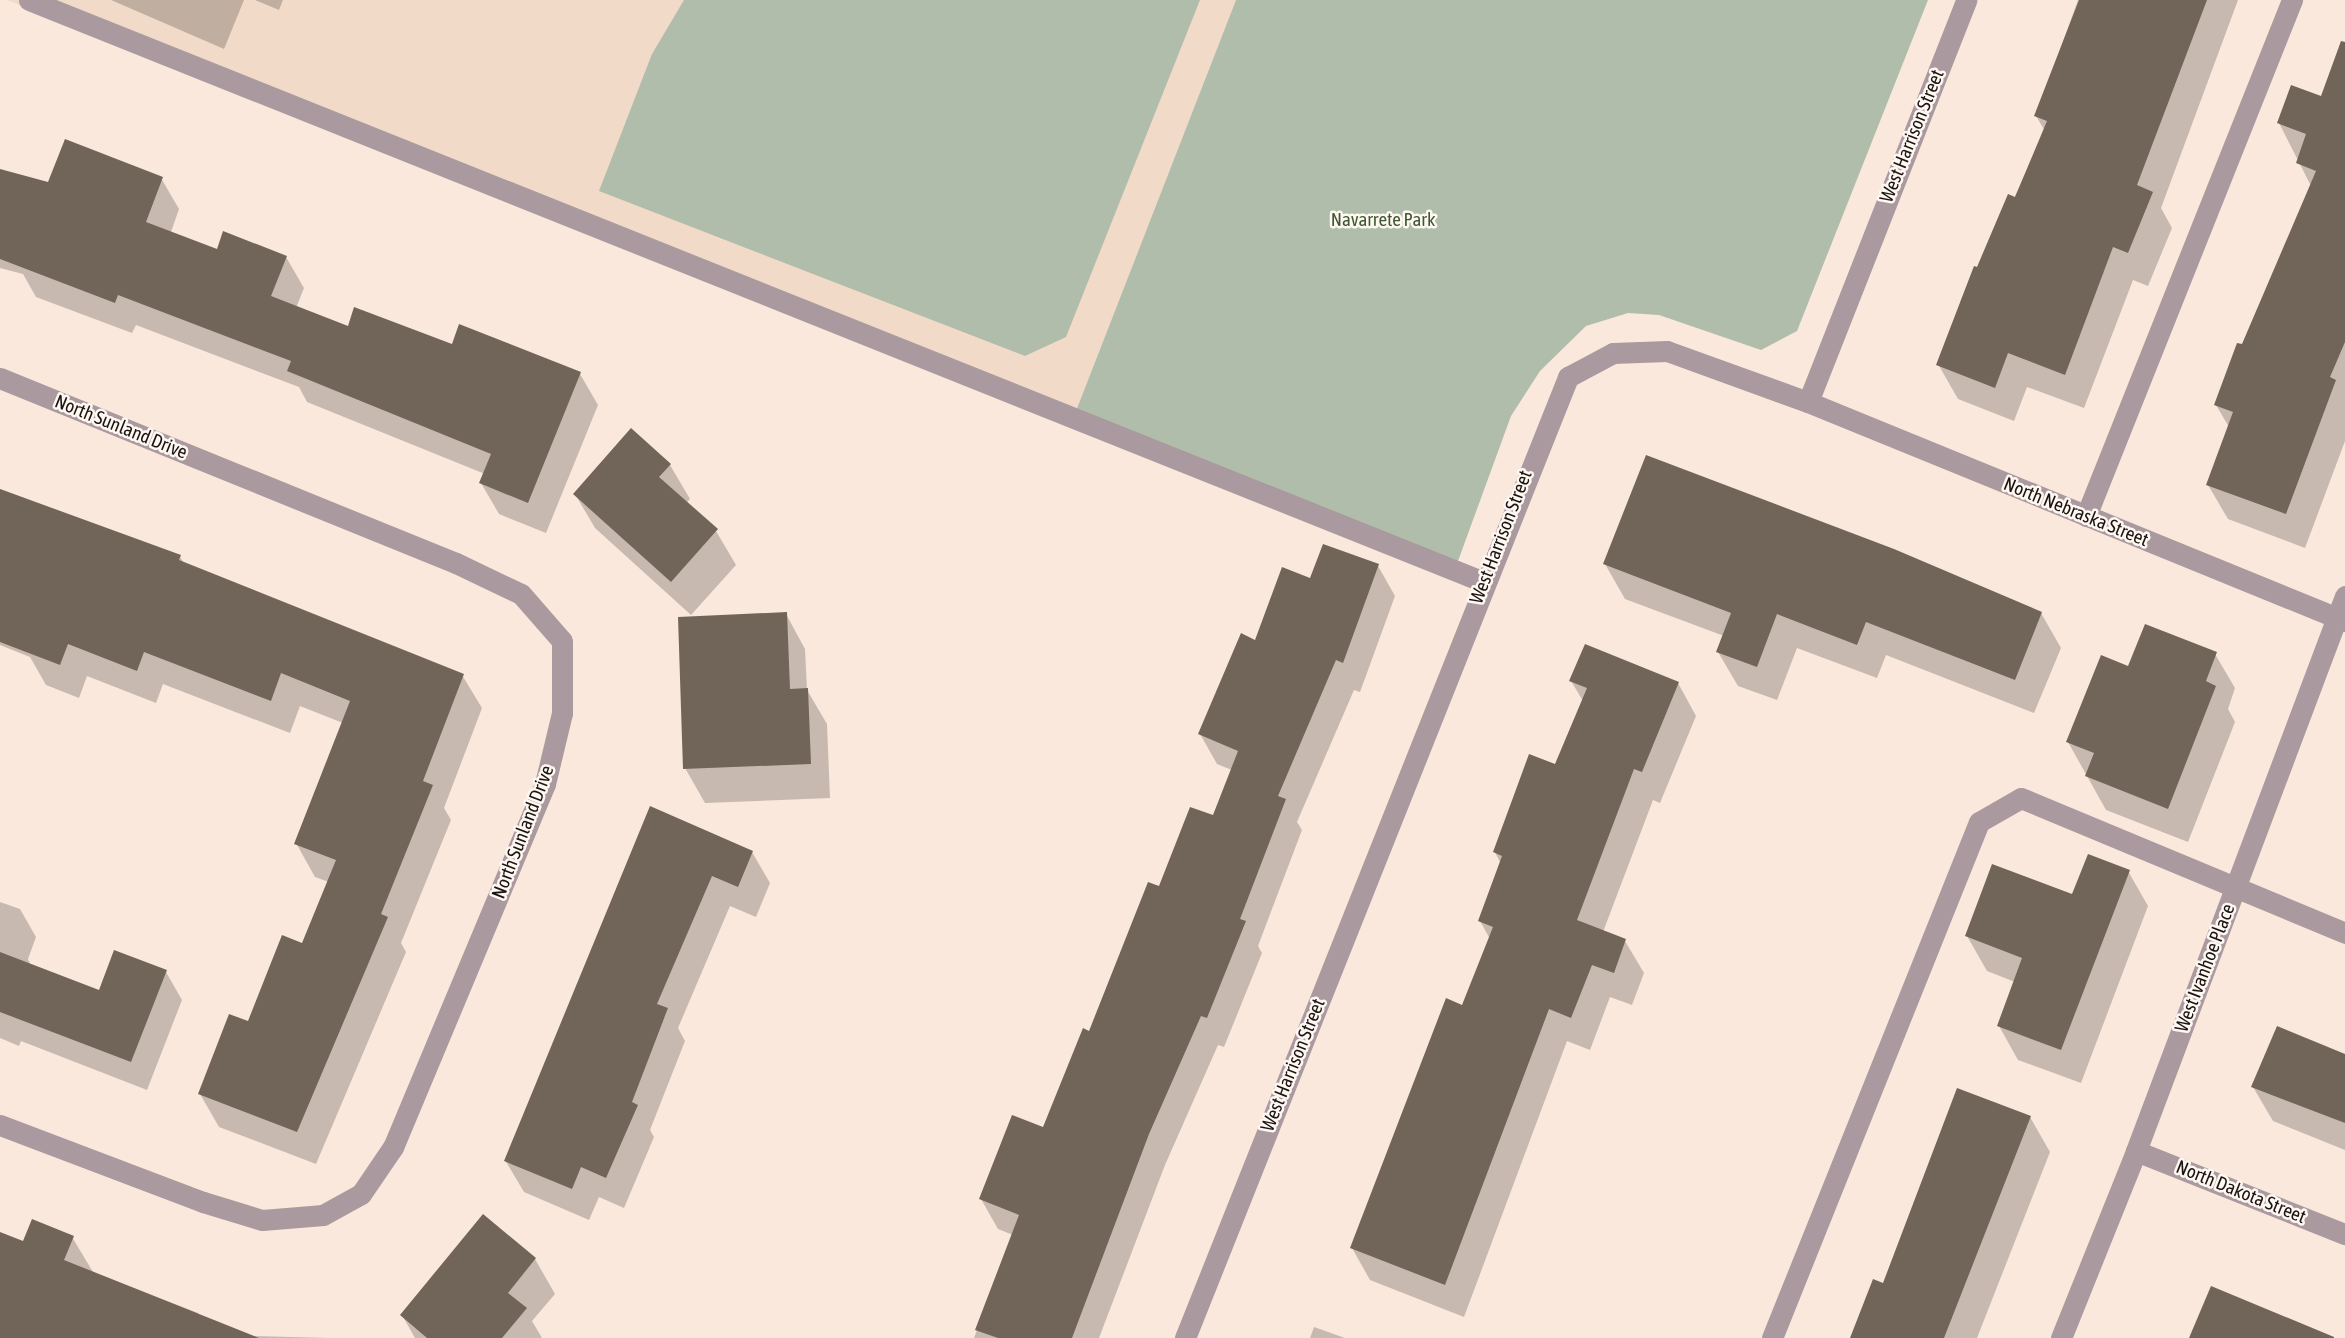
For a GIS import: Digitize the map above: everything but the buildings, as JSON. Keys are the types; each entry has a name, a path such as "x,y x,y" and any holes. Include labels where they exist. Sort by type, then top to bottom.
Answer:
{"street":[{"path":"29,0 1484,582"},
{"name":"West Harrison Street","path":"1185,1338 1484,582 1568,377 1613,354 1667,351 1808,402 1966,0"},
{"path":"2086,516 2291,0"},
{"name":"North Sunland Drive","path":"0,378 456,563 521,594 562,641 562,713 540,797 393,1147 361,1194 323,1215 262,1220 203,1202 0,1125"},
{"name":"North Nebraska Street","path":"1808,402 2341,619"},
{"name":"West Ivanhoe Place","path":"2061,1338 2341,619 2345,596"},
{"path":"1772,1338 1979,822 2021,798 2345,933"},
{"name":"North Dakota Street","path":"2136,1151 2345,1234"}],"shaded area":[{"path":"7,0 1236,0 1076,411"}],"green space":[{"path":"684,0 1200,0 1066,337 1025,356 599,191 652,54"},
{"name":"Navarrete Park","path":"1236,0 1928,0 1797,331 1761,350 1659,315 1628,313 1586,326 1540,371 1511,416 1458,561 1076,411"}]}
